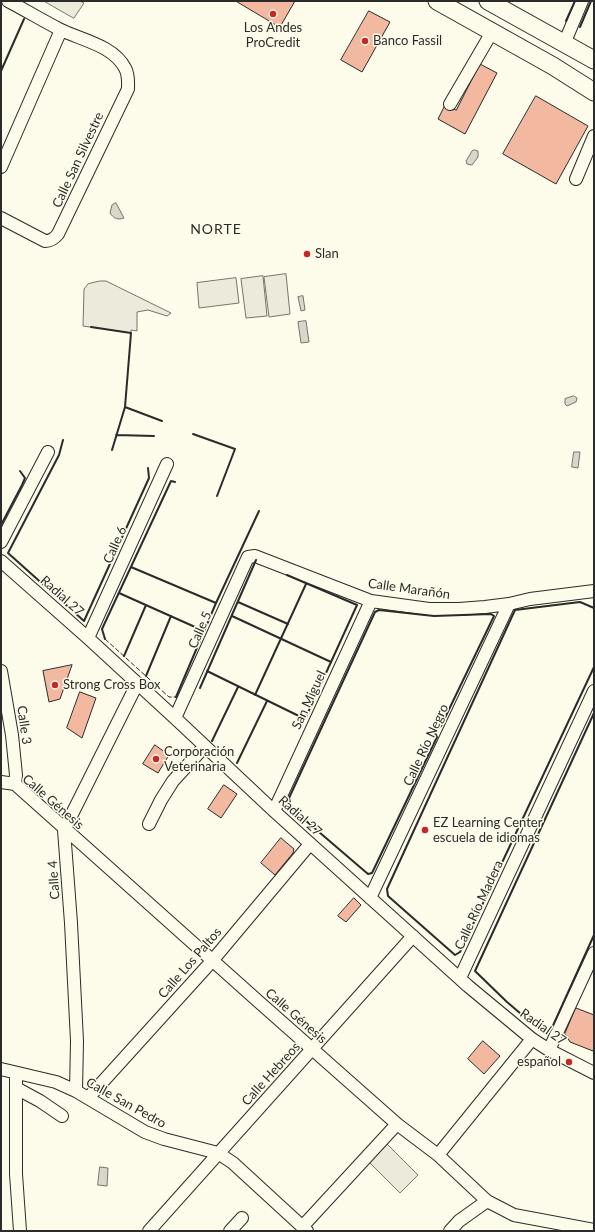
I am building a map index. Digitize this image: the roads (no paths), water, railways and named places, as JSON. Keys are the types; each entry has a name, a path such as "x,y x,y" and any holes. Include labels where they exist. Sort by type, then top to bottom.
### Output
{"highway":[{"path":"437,1 553,66 594,92"},
{"path":"488,1 594,60"}],"street":[{"path":"1,167 61,30 8,1"},
{"path":"564,44 582,1"},
{"name":"Calle San Silvestre","path":"1,218 45,241 51,240 58,234 128,89 126,69 118,59 108,51 61,30"},
{"path":"450,104 492,32"},
{"path":"576,179 593,142"},
{"path":"1,542 48,452"},
{"name":"Calle 6","path":"88,638 167,464"},
{"name":"Calle Marañón","path":"251,556 255,556 371,601 429,608 459,609 509,604 530,599 594,591"},
{"name":"Calle 5","path":"175,718 248,557 251,556"},
{"name":"Radial 27","path":"2,567 88,638 310,844 460,978 532,1039 549,1050 594,1074"},
{"name":"San Miguel","path":"274,810 371,601"},
{"name":"Calle Río Negro","path":"370,898 509,604"},
{"name":"Calle 3","path":"1,671 12,735 16,774 14,784"},
{"path":"64,830 137,684"},
{"name":"Calle Río Madera","path":"460,978 594,692"},
{"path":"148,824 173,781 205,746"},
{"name":"Calle Génesis","path":"1,782 14,784 212,961 397,1124 438,1156 487,1201 514,1215 594,1230"},
{"name":"Calle 4","path":"64,830 71,922 77,1041 76,1091"},
{"name":"Calle Los Paltos","path":"88,1098 212,961 310,844"},
{"name":"Calle Hebreos","path":"149,1231 413,936"},
{"path":"549,1050 594,953"},
{"path":"438,1156 532,1039"},
{"name":"Calle San Pedro","path":"1,1069 16,1074 56,1082 76,1091 154,1136 218,1154 233,1163 304,1229"},
{"path":"16,1074 16,1174 20,1231"},
{"path":"16,1088 40,1101 62,1116"},
{"path":"304,1229 397,1124"},
{"path":"450,1231 459,1222 487,1201"},
{"path":"230,1231 242,1218"}],"place":[{"name":"Los Andes ProCredit","path":"273,14"},
{"name":"Banco Fassil","path":"365,41"},
{"name":"Slan","path":"307,254"},
{"name":"Strong Cross Box","path":"55,685"},
{"name":"Corporación Veterinaria","path":"156,759"},
{"name":"EZ Learning Center escuela de idiomas","path":"425,830"},
{"name":"español","path":"569,1062"}],"district":[{"name":"NORTE","path":"216,229"}]}
